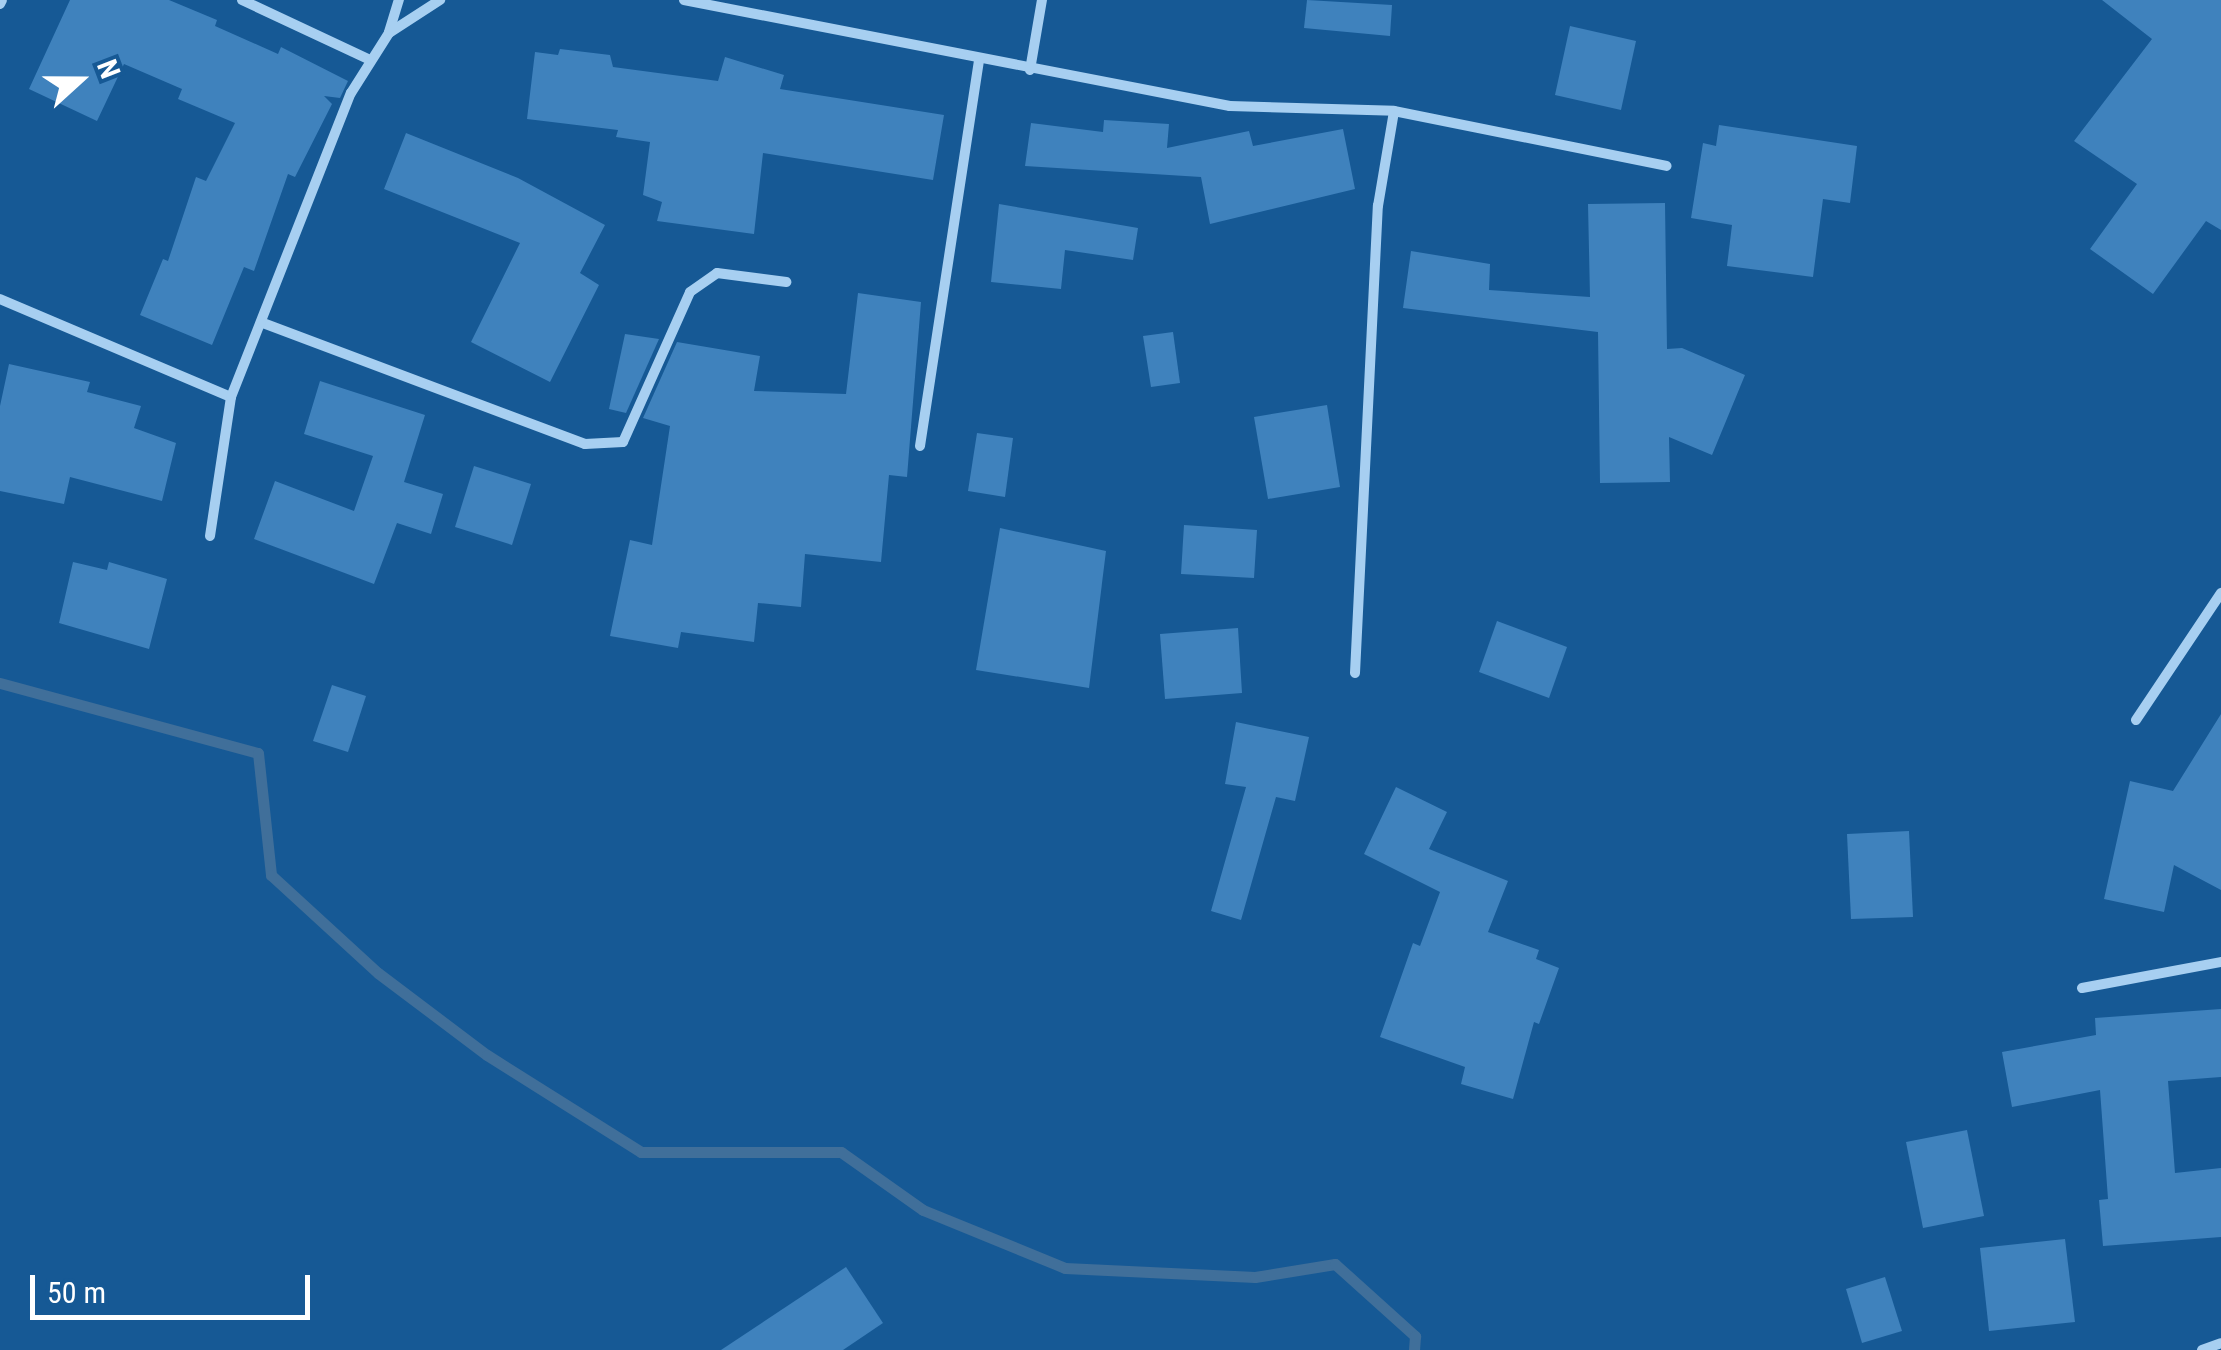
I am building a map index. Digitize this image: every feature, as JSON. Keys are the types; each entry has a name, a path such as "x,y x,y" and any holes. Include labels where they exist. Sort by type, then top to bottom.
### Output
{"street":[{"path":"242,0 370,60"},
{"path":"210,536 230,398 370,60 388,33 398,0"},
{"path":"388,33 440,0"},
{"path":"684,0 979,61 1230,106 1394,111 1666,166"},
{"path":"1030,70 1042,0"},
{"path":"920,446 979,61"},
{"path":"1355,673 1378,206 1394,111"},
{"path":"264,323 585,444 623,442 690,292 717,273 786,282"},
{"path":"0,299 230,398"},
{"path":"2136,720 2221,593"},
{"path":"2082,988 2221,962"},
{"path":"2202,1350 2221,1343"}],"building":[{"path":"70,0 169,0 217,20 215,26 278,54 281,47 348,81 340,98 324,96 332,104 295,177 288,174 254,271 244,267 212,345 140,315 163,259 168,261 196,177 206,181 235,123 178,99 182,89 124,64 97,121 29,89"},
{"path":"1307,0 1392,5 1390,36 1304,28"},
{"path":"2102,0 2221,0 2221,230 2206,221 2153,294 2090,249 2137,184 2074,141 2152,39"},
{"path":"1570,26 1636,41 1621,110 1555,95"},
{"path":"560,49 610,55 613,67 718,81 725,57 784,75 780,89 944,115 933,180 763,153 754,234 657,221 662,202 643,195 650,142 616,137 618,130 527,119 535,52 558,55"},
{"path":"1104,120 1169,124 1167,148 1249,131 1253,146 1343,129 1355,189 1210,224 1201,177 1025,166 1031,123 1103,132"},
{"path":"1719,125 1857,146 1850,203 1823,199 1813,277 1727,266 1732,225 1691,218 1703,143 1716,146"},
{"path":"406,133 518,178 605,225 580,273 599,285 550,382 471,342 520,243 384,189"},
{"path":"1665,203 1667,349 1682,348 1745,375 1712,455 1669,437 1670,482 1600,483 1598,332 1403,308 1411,251 1490,264 1489,290 1590,297 1588,204"},
{"path":"999,204 1138,228 1133,260 1065,250 1061,289 991,282"},
{"path":"858,293 921,302 907,477 889,475 881,562 805,554 801,607 758,603 754,642 681,632 678,648 610,636 630,540 652,545 670,426 643,418 677,342 760,356 754,391 846,394"},
{"path":"1173,332 1180,383 1151,387 1143,336"},
{"path":"625,334 659,339 626,413 609,409"},
{"path":"9,364 90,382 87,392 141,406 134,428 176,443 162,501 70,477 64,504 0,491 0,406"},
{"path":"320,381 425,415 404,482 443,494 431,534 397,523 374,584 254,539 275,481 354,511 373,456 304,434"},
{"path":"1327,405 1340,487 1268,499 1254,417"},
{"path":"977,433 1013,438 1005,497 968,491"},
{"path":"474,466 531,484 512,545 455,527"},
{"path":"1184,525 1257,530 1254,578 1181,574"},
{"path":"1000,528 1106,551 1089,688 976,670"},
{"path":"73,562 107,570 109,562 167,579 149,649 59,623"},
{"path":"1497,621 1567,647 1549,698 1479,672"},
{"path":"1238,628 1242,693 1165,699 1160,634"},
{"path":"332,685 366,696 348,752 313,741"},
{"path":"2221,714 2221,890 2174,865 2164,912 2104,899 2130,781 2173,791"},
{"path":"1236,722 1309,737 1295,801 1276,797 1241,920 1211,911 1246,787 1225,784"},
{"path":"1396,787 1447,812 1429,849 1508,881 1488,932 1539,950 1536,959 1559,968 1539,1024 1534,1022 1513,1099 1461,1084 1465,1067 1380,1037 1413,943 1420,946 1440,892 1364,854"},
{"path":"1909,831 1913,917 1851,919 1847,834"},
{"path":"2221,1009 2221,1077 2168,1081 2175,1173 2221,1168 2221,1237 2103,1246 2099,1200 2108,1199 2100,1090 2012,1107 2002,1052 2096,1035 2095,1018"},
{"path":"1967,1130 1984,1216 1923,1228 1906,1142"},
{"path":"2065,1239 2075,1322 1989,1331 1980,1248"},
{"path":"846,1267 883,1323 843,1350 721,1350"},
{"path":"1885,1277 1902,1331 1862,1343 1846,1289"}],"waterway":[{"path":"0,683 258,753 271,875 378,973 487,1055 641,1152 841,1152 923,1210 1065,1268 1255,1277 1335,1264 1415,1336 1414,1350"}]}
